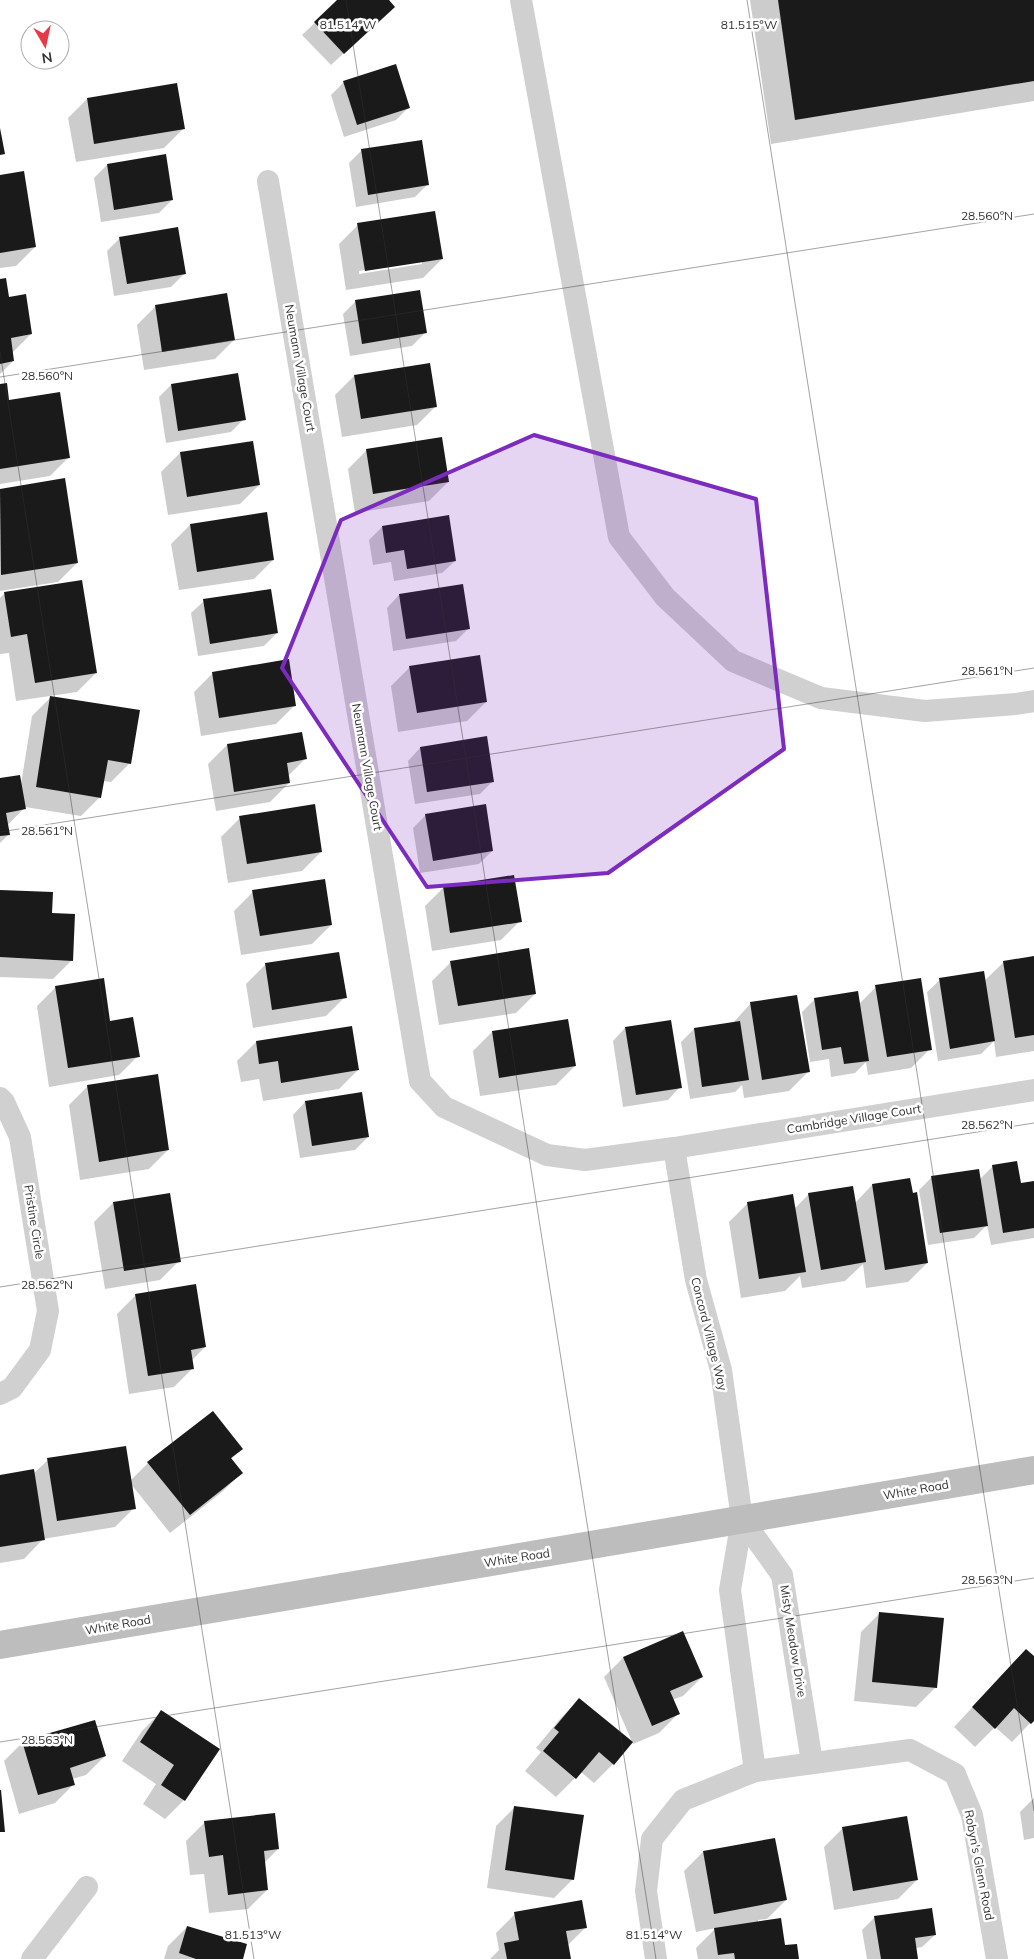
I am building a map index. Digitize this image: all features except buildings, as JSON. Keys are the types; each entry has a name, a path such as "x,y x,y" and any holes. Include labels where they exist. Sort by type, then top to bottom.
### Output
{"street":[{"path":"521,0 619,537 665,597 733,661 821,698 925,712 1034,701"},
{"name":"Neumann Village Court","path":"268,181 420,1081 444,1107 547,1155 585,1160 674,1148"},
{"name":"Cambridge Village Court","path":"674,1148 1034,1090"},
{"name":"Pristine Circle","path":"0,1098 4,1102 20,1137 48,1311 40,1350 12,1388 0,1394"},
{"name":"Concord Village Way","path":"674,1148 696,1280 721,1370 742,1519"},
{"name":"White Road","path":"0,1645 1034,1470"},
{"path":"742,1519 730,1590 755,1771"},
{"name":"Misty Meadow Drive","path":"742,1519 782,1575 812,1762"},
{"name":"Robyn's Glenn Road","path":"812,1762 910,1750 955,1774 972,1815 997,1959"},
{"path":"656,1959 646,1891 652,1839 683,1800 755,1771 812,1762"},
{"path":"32,1959 87,1887"}],"highlighted area":[{"path":"534,435 756,499 784,749 608,873 427,887 282,668 341,520"}]}
